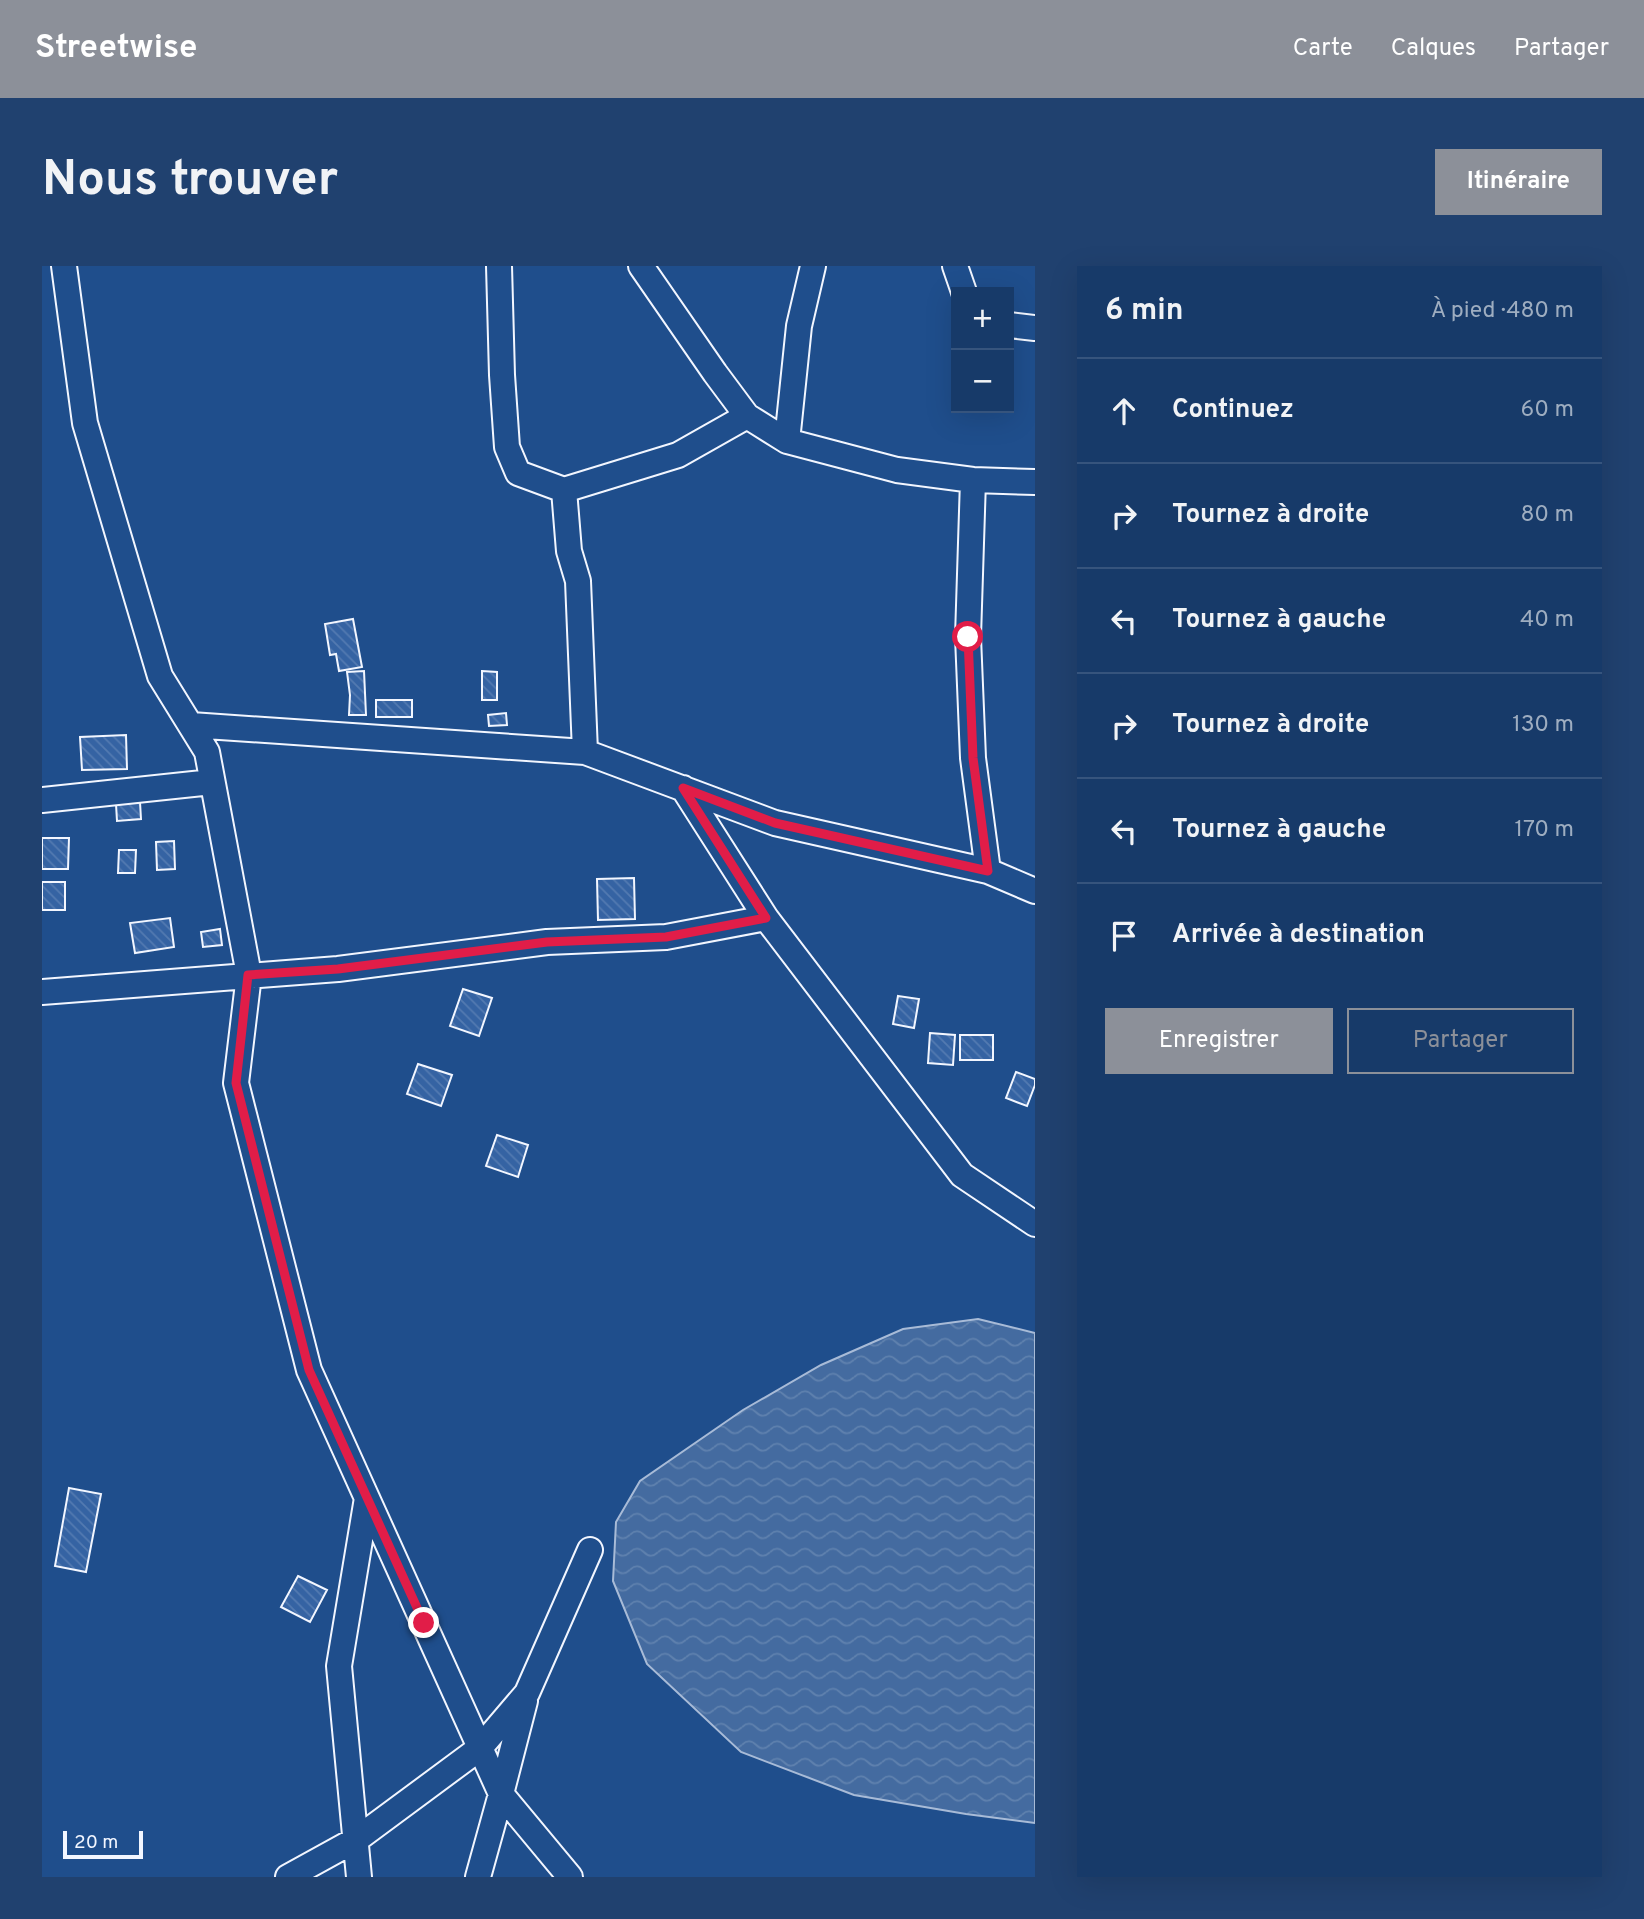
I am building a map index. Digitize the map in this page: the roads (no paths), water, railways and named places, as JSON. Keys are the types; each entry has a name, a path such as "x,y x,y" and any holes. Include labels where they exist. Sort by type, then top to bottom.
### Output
{"street":[{"path":"64,266 85,423 160,676 207,752 248,975 236,1083 309,1370 501,1794 570,1877"},
{"path":"499,266 507,447 518,473 564,490 678,455 747,416"},
{"path":"640,266 747,416 787,441 897,470 973,480 1035,482"},
{"path":"787,441 799,326 813,266"},
{"path":"956,266 962,287"},
{"path":"1014,326 1035,328"},
{"path":"973,480 968,637 973,758 988,871"},
{"path":"564,490 569,551 578,582 585,752"},
{"path":"191,725 585,752 775,823 988,871 1035,891"},
{"path":"42,800 212,782"},
{"path":"683,788 766,918 962,1175 1035,1224"},
{"path":"42,992 338,969 547,942 666,937 766,918"},
{"path":"359,1877 338,1666 367,1497"},
{"path":"478,1877 527,1693 590,1550"},
{"path":"288,1877 356,1839 480,1748 527,1693"}],"water":[{"path":"978,1319 1035,1333 1035,1823 854,1795 741,1752 647,1664 613,1581 616,1522 640,1481 743,1410 821,1365 903,1329"}]}
